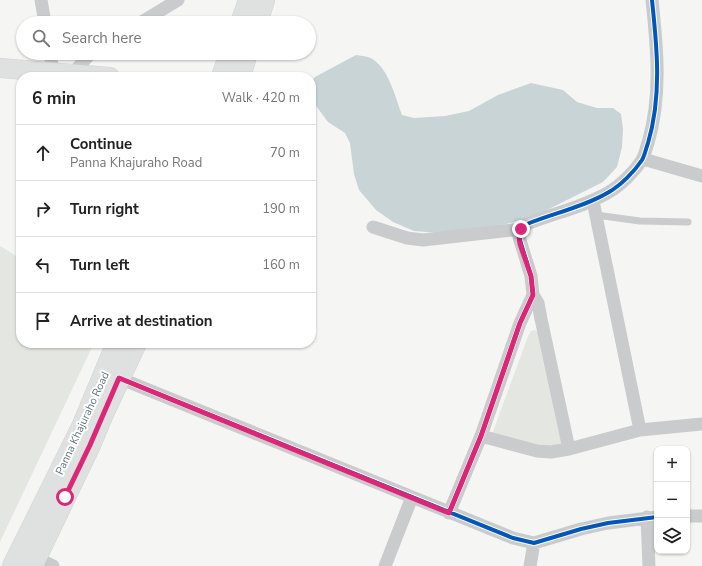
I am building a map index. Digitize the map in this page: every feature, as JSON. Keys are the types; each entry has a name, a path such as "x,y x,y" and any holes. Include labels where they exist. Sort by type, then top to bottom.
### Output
{"main road":[{"path":"243,16 249,0"},
{"path":"259,16 264,0"},
{"path":"224,72 228,60"},
{"path":"241,72 245,60"},
{"path":"0,68 62,72"},
{"path":"0,79 16,80"},
{"name":"Panna Khajuraho Road","path":"13,566 82,426 115,348"},
{"name":"Panna Khajuraho Road","path":"41,563 90,445 134,348"}],"street":[{"path":"41,0 44,16"},
{"path":"152,16 178,0"},
{"path":"372,227 407,238 423,240 521,229 532,222 593,201 610,191 629,175 643,159 650,134 655,108 657,79 656,41 652,0"},
{"path":"51,60 52,71"},
{"path":"74,72 85,60"},
{"path":"643,159 702,176"},
{"path":"593,201 640,430"},
{"path":"521,229 519,237 520,244 531,276 533,295 538,303 542,319 569,449"},
{"path":"449,513 481,436 520,323 533,295"},
{"path":"119,378 513,538 534,543 581,529 608,523 652,517 649,566"},
{"path":"481,436 537,451 551,452 569,449 640,430 702,424"},
{"path":"385,566 412,498"},
{"path":"690,516 702,516"},
{"path":"530,566 534,543"}],"lane":[{"path":"596,215 640,222 688,222"}],"shaded area":[{"path":"356,55 368,57 381,66 386,74 402,115 414,118 445,116 469,111 498,95 531,83 563,90 577,102 597,108 613,108 621,114 623,129 622,147 617,167 603,182 535,216 495,227 440,233 414,231 393,222 376,210 359,190 354,174 350,143 345,133 328,122 316,106 316,76"},
{"path":"0,246 16,256 16,348 92,348 0,542"},
{"path":"535,330 538,332 563,450 491,437 528,336 531,331"}],"cycle path":[{"path":"449,513 481,436 520,323 533,295 531,276 519,237 521,229 527,224 579,206 609,192 631,174 639,165 644,156 652,125 657,89 657,54 652,0"},
{"path":"119,378 513,538 534,543 581,529 608,523 654,517"}],"route":[{"path":"65,497 90,445 119,378 449,513 481,436 520,323 533,295 531,276 520,244 519,237 521,229"}]}
